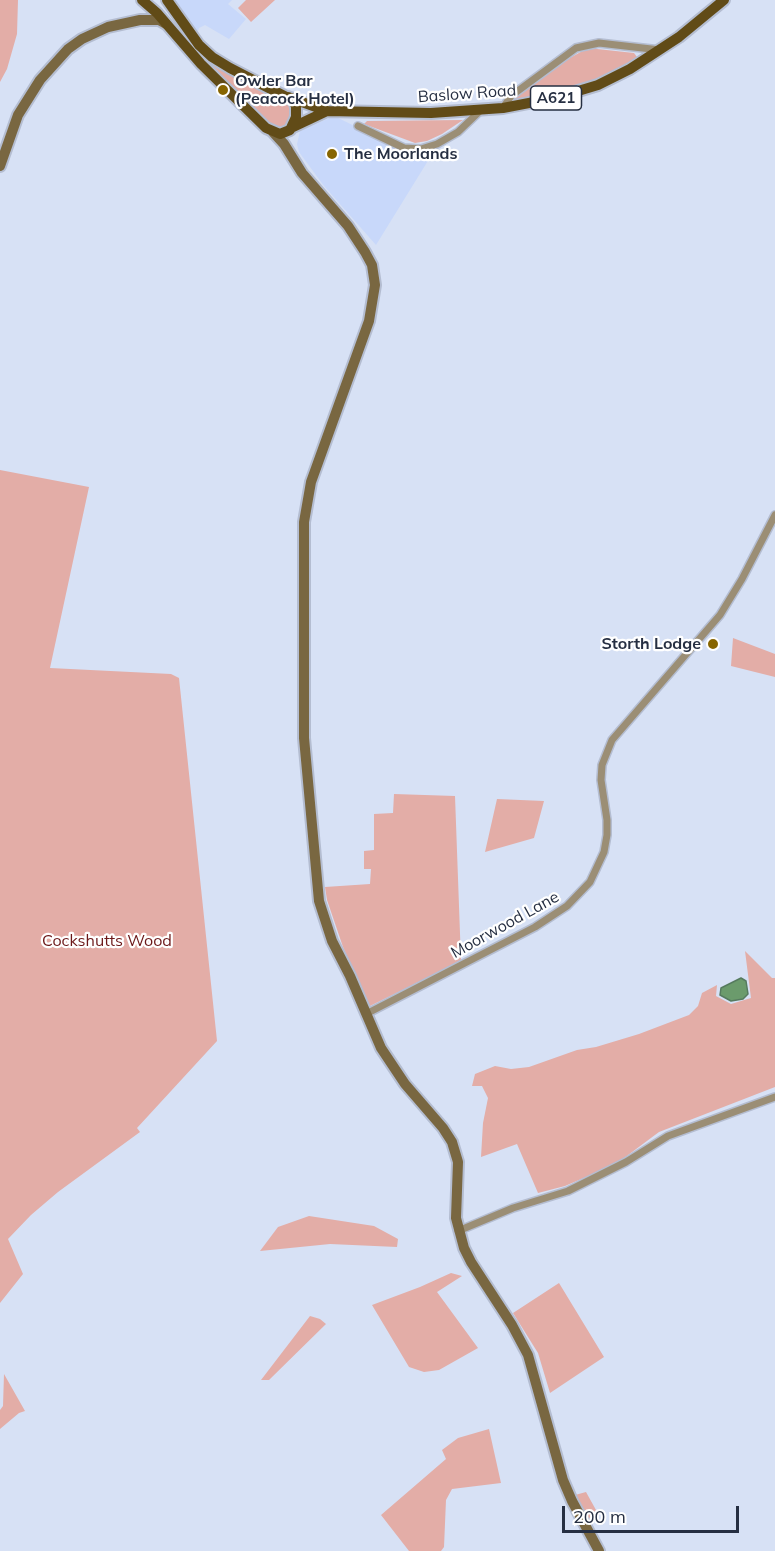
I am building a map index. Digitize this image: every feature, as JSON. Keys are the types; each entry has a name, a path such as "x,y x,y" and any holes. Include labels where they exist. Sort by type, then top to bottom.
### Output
{"main road":[{"name":"A621","path":"167,0 200,45 212,57 288,97"},
{"name":"Baslow Road","path":"288,97 327,111 431,113 503,108 555,98 598,85 630,69 705,17 724,0"},
{"path":"140,20 147,12 144,2"},
{"path":"144,2 207,70 273,132 302,173 338,213 372,265 375,280 369,321 309,488 304,522 304,738 316,881 324,920 391,1065 453,1142 458,1162 455,1205 458,1231 471,1262 512,1325 528,1355 563,1480 599,1551"},
{"path":"0,166 18,115 39,80 58,58 75,44 108,27 140,20 159,20 166,24"},
{"path":"288,97 295,104 296,109 291,129 291,155"},
{"name":"Baslow Road","path":"291,129 327,111"},
{"name":"A621","path":"273,132 283,134 291,129"}],"street":[{"path":"503,108 510,96 576,48 599,43 660,50"},
{"path":"358,126 405,148 421,150 458,132 481,110"},
{"name":"Moorwood Lane","path":"366,1014 535,927 567,906 586,888 598,867 607,835 601,780 602,765 612,740 720,615 742,579 775,515"},
{"path":"458,1231 513,1208 568,1191 626,1162 668,1136 775,1097"}],"shaded area":[{"path":"170,0 232,0 228,4 246,19 229,39 205,25 199,28 197,34"},
{"path":"334,116 408,152 418,154 434,151 376,245 324,186 299,152 297,144 300,131"},
{"path":"741,978 746,981 748,994 743,999 731,1001 720,995 721,988"}],"green space":[{"path":"0,0 18,0 17,34 7,69 0,82"},
{"path":"246,0 275,0 251,22 238,8"},
{"path":"588,48 634,53 637,57 634,62 604,77 561,93 513,102 513,99 568,59"},
{"path":"201,54 217,68 288,104 292,115 288,125 276,128 271,126"},
{"path":"463,120 442,134 427,141 415,143 364,124 367,121"},
{"name":"Cockshutts Wood","path":"0,470 89,487 50,668 171,674 179,678 217,1041 137,1128 140,1132 58,1192 8,1239 23,1274 0,1303"},
{"path":"733,638 775,654 775,677 731,666"},
{"path":"394,794 455,796 461,961 370,1006 343,947 327,900 325,887 370,884 371,869 364,869 364,851 374,850 374,814 393,813"},
{"path":"497,799 544,801 534,838 485,852"},
{"path":"745,951 772,978 775,978 775,1087 659,1132 616,1164 565,1186 538,1193 517,1144 481,1157 483,1123 488,1098 482,1086 472,1086 475,1074 495,1066 511,1069 529,1067 577,1050 596,1047 639,1034 689,1015 698,1006 702,993 717,985 716,996 731,1004 751,998"},
{"path":"309,1216 374,1226 398,1239 397,1247 330,1244 260,1251 278,1227"},
{"path":"451,1273 462,1276 437,1292 478,1348 439,1370 424,1372 409,1367 372,1305"},
{"path":"559,1283 604,1357 550,1393 538,1353 513,1313"},
{"path":"310,1316 326,1324 269,1380 261,1380"},
{"path":"4,1374 25,1411 19,1413 0,1429 0,1410 3,1406"},
{"path":"489,1429 501,1483 452,1489 446,1500 444,1547 441,1551 409,1551 381,1515 446,1459 442,1450 458,1438"},
{"path":"586,1492 596,1510 588,1520 575,1495"}],"place":[{"name":"Owler Bar (Peacock Hotel)","path":"223,90"},
{"name":"The Moorlands","path":"332,154"},
{"name":"Storth Lodge","path":"713,644"}]}
